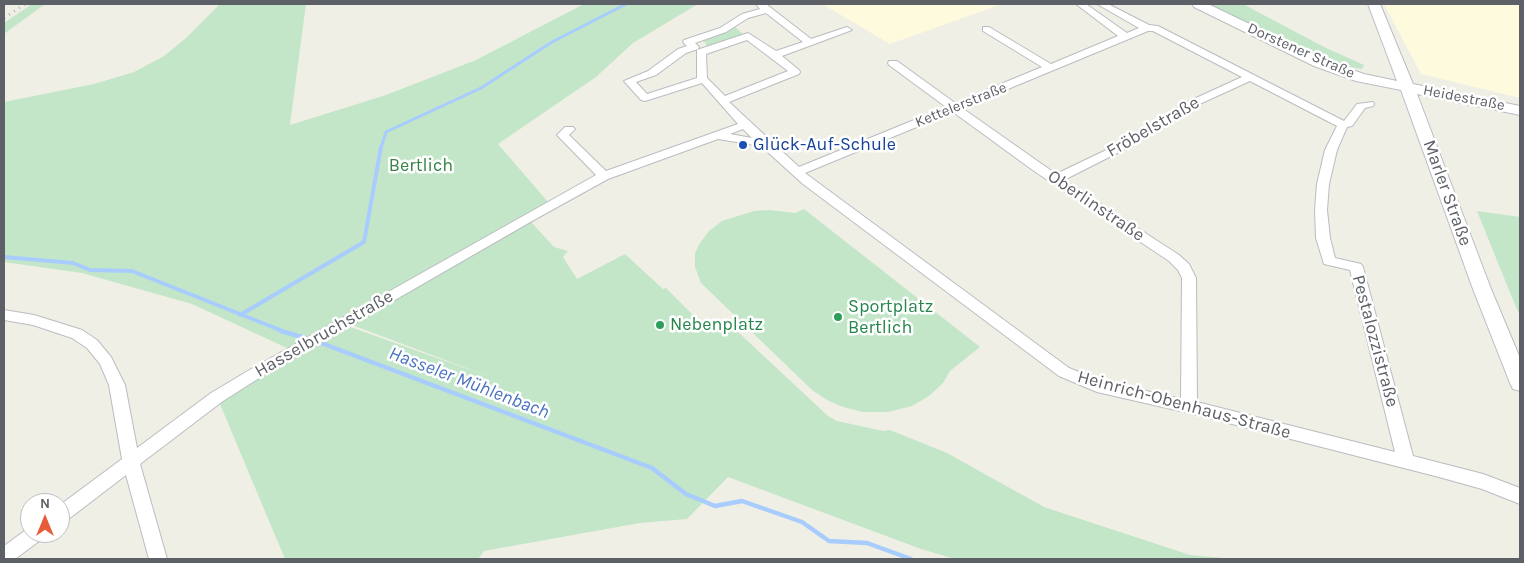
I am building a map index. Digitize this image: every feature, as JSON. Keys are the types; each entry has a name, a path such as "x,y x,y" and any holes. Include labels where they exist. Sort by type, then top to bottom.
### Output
{"main road":[{"name":"Dorstener Straße","path":"1198,4 1325,65 1362,78 1407,87"},
{"name":"Marler Straße","path":"1374,4 1431,148 1487,302 1520,383"},
{"path":"1325,65 1352,73 1368,75 1382,73 1385,71 1386,66 1385,48 1388,39"},
{"name":"Heidestraße","path":"1407,87 1516,109"},
{"path":"1431,148 1427,110 1432,102 1447,99 1516,109"}],"street":[{"path":"1080,4 1126,37"},
{"path":"1101,4 1343,125"},
{"path":"722,101 795,72 776,55 748,36 697,49 682,51 652,73 629,81 645,98 702,80 697,49 688,42 723,30 764,7 810,43"},
{"name":"Kettelerstraße","path":"797,172 1151,28"},
{"path":"986,29 1051,68"},
{"path":"776,55 847,30"},
{"name":"Oberlinstraße","path":"893,64 953,108 1174,258 1184,267 1189,278 1189,407"},
{"name":"Fröbelstraße","path":"1056,179 1123,146 1190,105 1250,77"},
{"name":"Heinrich-Obenhaus-Straße","path":"702,80 706,81 719,94 722,101 745,125 797,172 1064,372 1097,386 1189,407 1483,482 1520,496"},
{"name":"Pestalozzistraße","path":"1369,104 1361,106 1348,124 1343,125 1331,150 1323,184 1321,210 1329,261 1356,267 1406,462"},
{"name":"Hasselbruchstraße","path":"70,507 217,397 527,218 604,176 745,125"},
{"path":"569,129 564,135 604,176"},
{"name":"Hasselbruchstraße","path":"716,135 764,143"},
{"path":"4,315 34,320 77,334 92,344 106,361 117,386 131,461 158,559"},
{"path":"4,557 23,543"}],"shaded area":[{"path":"822,4 1002,4 890,44"},
{"path":"1384,4 1520,4 1520,98 1421,74"}],"green space":[{"path":"32,4 45,4 4,34 4,23"},
{"name":"Bertlich","path":"220,4 306,4 290,125 386,95 476,60 584,4 698,4 633,43 596,77 498,144 548,202 289,349 192,304 82,273 4,262 4,102 94,84 134,72 164,56 186,38"},
{"path":"1198,4 1243,4 1324,47 1364,65 1362,69 1350,67 1304,52 1269,38"},
{"path":"734,26 745,36 708,48 703,39 728,31"},
{"name":"Sportplatz Bertlich","path":"804,209 980,347 950,371 943,383 929,396 912,406 888,412 863,412 843,407 827,400 812,390 701,283 695,267 695,253 709,231 722,221 754,211 770,210 795,213"},
{"path":"1477,211 1520,217 1520,316 1511,295"},
{"path":"531,222 554,247 568,251 563,257 577,279 625,254 663,289 666,288 707,329 724,319 828,416 837,421 883,431 890,430 947,453 1044,507 1190,555 1235,559 955,559 921,549 728,477 687,519 640,523 484,551 478,559 285,559 217,397 342,324 493,378 352,325"}],"waterway":[{"path":"381,148 386,132 481,88 552,42 626,4"},
{"path":"241,314 364,242 381,147"},
{"name":"Hasseler Mühlenbach","path":"4,257 73,263 90,270 132,271 241,314"},
{"name":"Hasseler Mühlenbach","path":"241,314 285,332"},
{"name":"Hasseler Mühlenbach","path":"281,331 309,339"},
{"name":"Hasseler Mühlenbach","path":"316,341 652,468 686,494 715,506 742,501 802,522 829,541 867,543 911,559"}],"railway":[{"path":"4,18 25,4"}],"place":[{"name":"Glück-Auf-Schule","path":"743,145"},
{"name":"Sportplatz Bertlich","path":"838,317"},
{"name":"Nebenplatz","path":"660,325"}]}
